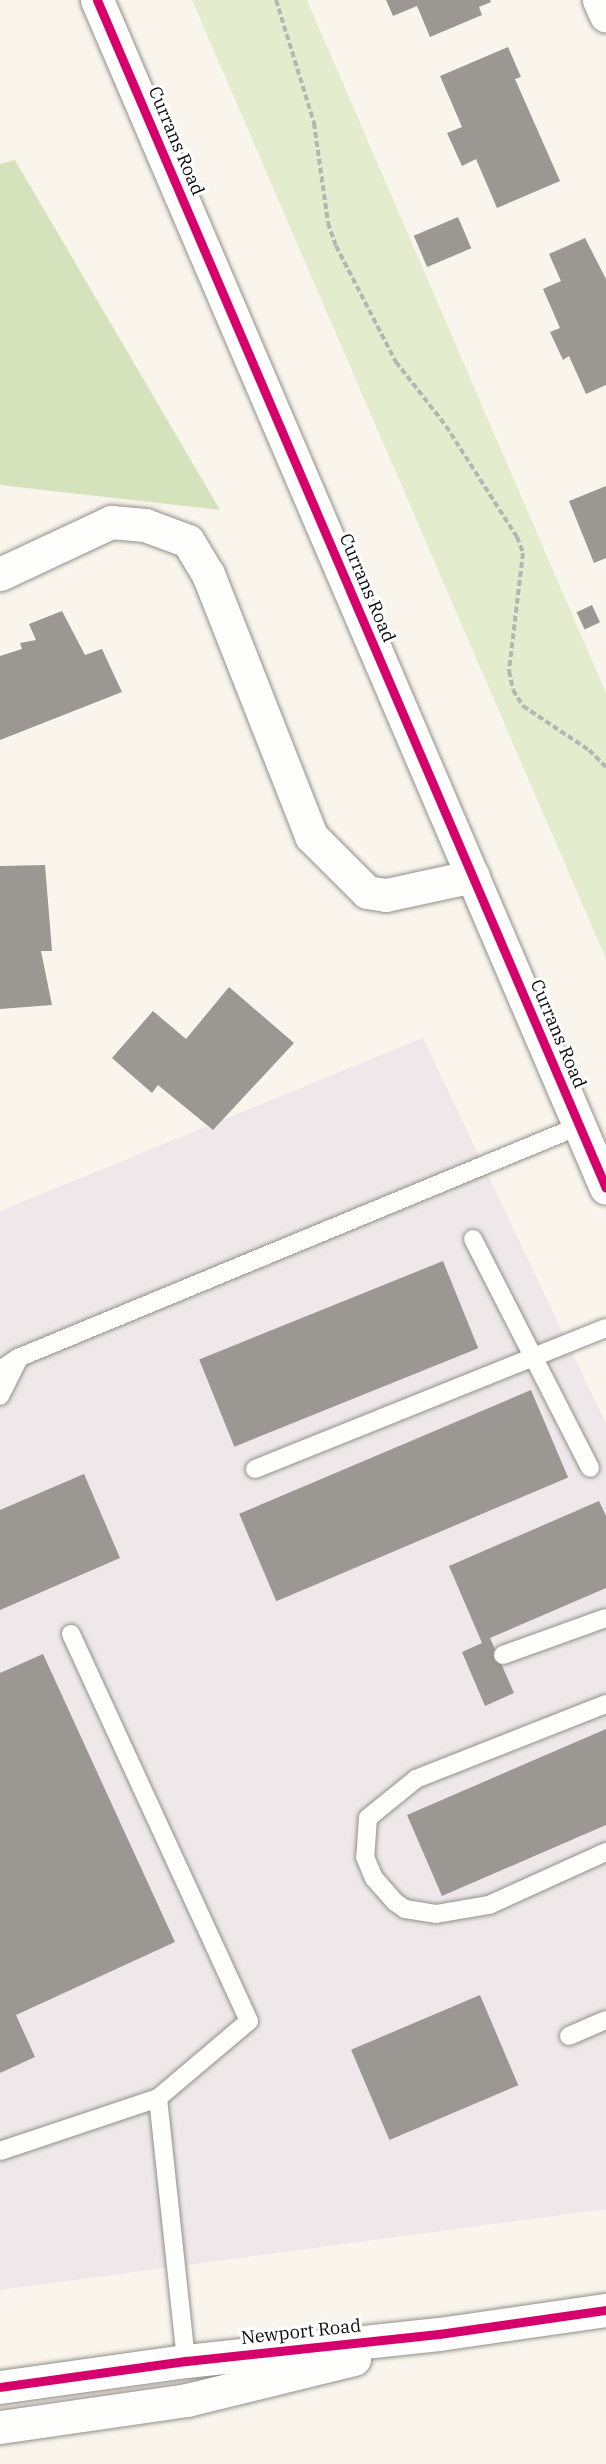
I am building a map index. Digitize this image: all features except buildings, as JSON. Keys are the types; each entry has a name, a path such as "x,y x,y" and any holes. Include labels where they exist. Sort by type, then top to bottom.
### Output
{"street":[{"name":"Currans Road","path":"98,0 472,876 593,1121 606,1188"},
{"path":"599,0 606,16"},
{"path":"0,574 111,522 145,525 188,541 208,573 311,836 367,892 386,895 472,876"},
{"name":"Newport Road","path":"0,2387 186,2361 439,2334 606,2310"},
{"name":"Newport Road","path":"0,2427 187,2400 321,2369 439,2334"}],"lane":[{"path":"0,1370 18,1358 593,1121"},
{"path":"473,1239 531,1358 590,1468"},
{"path":"255,1469 606,1328"},
{"path":"0,1396 18,1358"},
{"path":"503,1655 606,1617"},
{"path":"0,2151 158,2098 249,2021 71,1634"},
{"path":"606,1704 416,1779 368,1818 365,1857 374,1878 395,1902 405,1909 436,1914 489,1905 606,1852"},
{"path":"569,2036 606,2020"},
{"path":"158,2098 186,2361"}],"path":[{"path":"276,0 314,123 328,223 336,246 396,362 446,426 517,537 523,553 509,671 513,690 523,706 589,750 606,767"}],"shaded area":[{"path":"423,1038 606,1424 606,2209 0,2290 0,1211"}],"green space":[{"path":"192,0 307,0 606,693 606,959"},
{"path":"15,160 220,510 0,485 0,164"}],"cycle path":[{"path":"97,0 606,1188"},
{"path":"0,2387 186,2361 439,2334 606,2310"}]}
